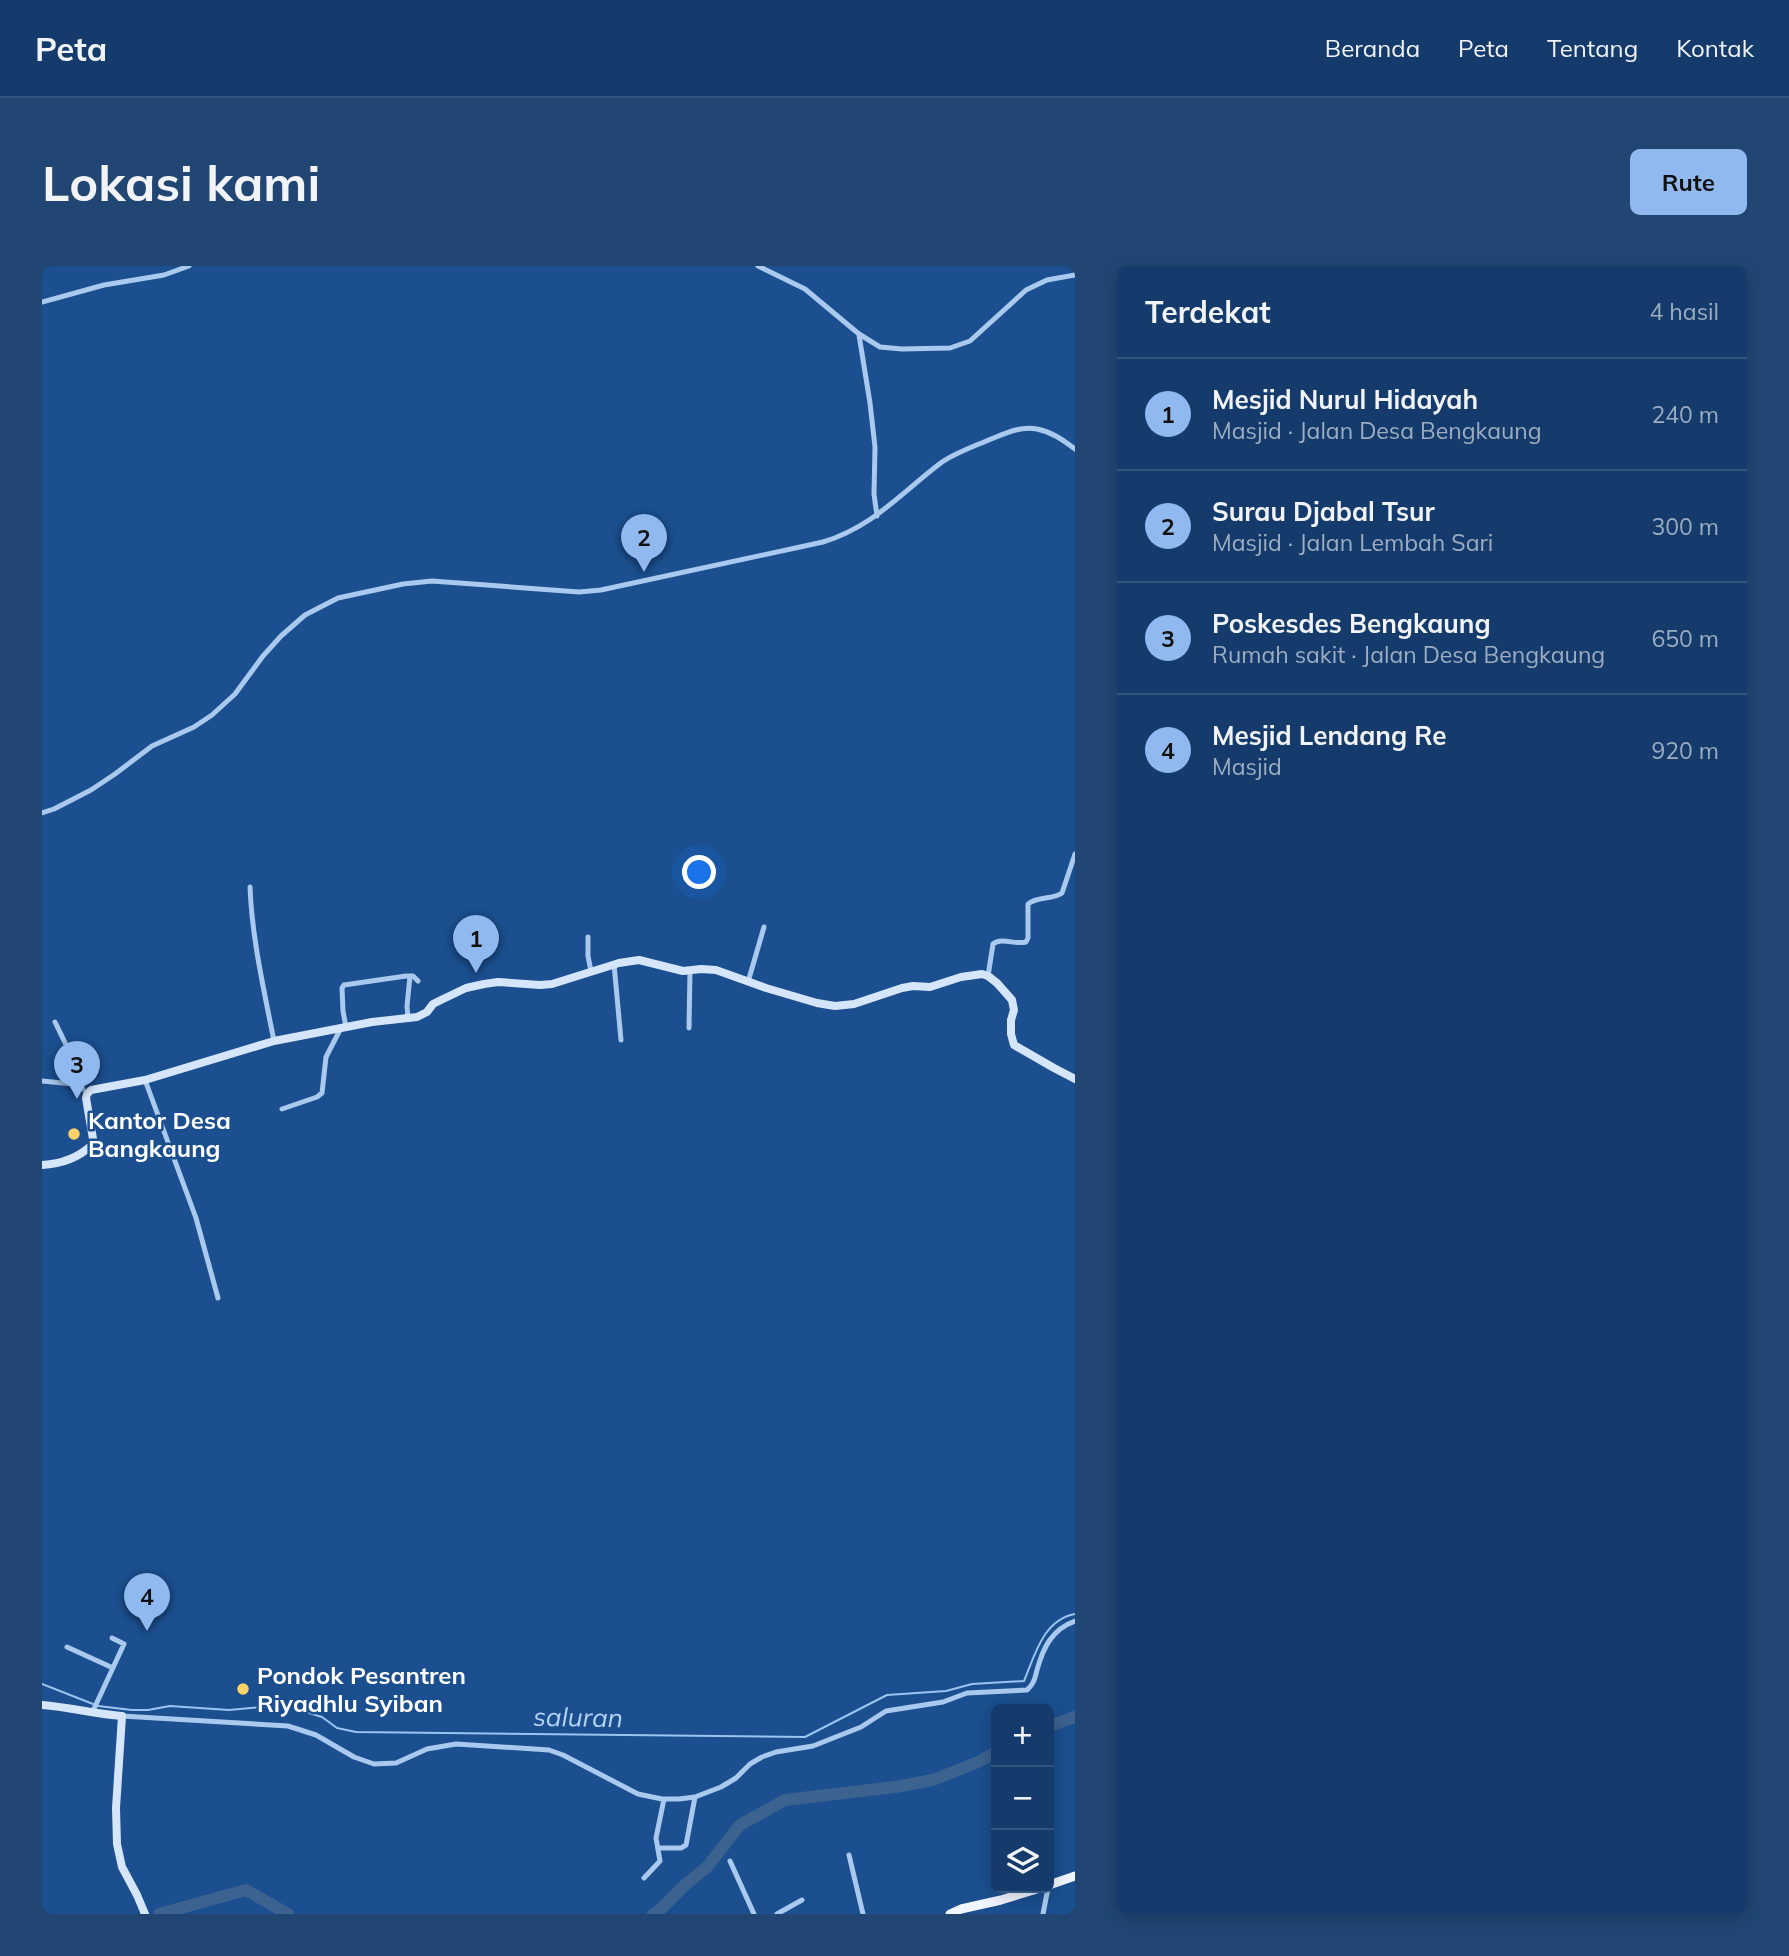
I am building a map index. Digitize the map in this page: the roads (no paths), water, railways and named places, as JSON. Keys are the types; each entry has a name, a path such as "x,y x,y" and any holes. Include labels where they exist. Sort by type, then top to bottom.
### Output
{"main road":[{"path":"1054,1884 1075,1876"},
{"path":"950,1914 1024,1893"}],"street":[{"path":"42,302 104,285 163,275 189,266"},
{"path":"758,266 812,294 870,342 890,349 957,346 970,341 1026,290 1047,281 1075,275"},
{"path":"859,334 875,447 874,494 877,516"},
{"path":"42,813 91,790 152,746 212,715 235,694 262,656 281,636 304,615 338,597 413,582 432,581 579,592 601,590 839,537 877,516 943,461 1009,432 1027,428 1046,431 1075,449"},
{"path":"988,976 993,944 999,941 1026,941 1028,904 1062,893 1075,854"},
{"path":"250,887 253,933 274,1041"},
{"path":"748,982 764,927"},
{"path":"588,937 591,971"},
{"path":"42,1081 66,1083 92,1090 145,1080 274,1041 422,1015 433,1004 475,986 498,982 546,985 614,964 639,960 679,971 716,970 817,1003 835,1006 854,1004 902,988 930,987 972,975 988,976 1006,991 1012,1000 1014,1010 1011,1034 1014,1045 1075,1079"},
{"path":"614,964 621,1040"},
{"path":"690,971 690,1028"},
{"path":"408,1018 410,976"},
{"path":"282,1109 322,1093 326,1057 343,1027 344,985 410,976 418,981"},
{"path":"42,1165 59,1163 83,1153 92,1145 93,1138 84,1090 55,1022"},
{"path":"145,1080 196,1217 218,1298"},
{"path":"42,1705 122,1716 288,1726 316,1735 361,1760 379,1764 396,1762 427,1749 456,1744 549,1749 638,1794 664,1800 679,1800 695,1797 729,1782 762,1757 813,1746 860,1727 886,1711 943,1702 967,1693 1027,1690 1034,1683 1042,1653 1048,1642 1060,1629 1075,1621"},
{"path":"93,1712 124,1644 112,1638"},
{"path":"67,1647 113,1668"},
{"path":"122,1716 116,1808 117,1844 124,1872 138,1895 145,1914"},
{"path":"657,1848 681,1848 685,1845 695,1797"},
{"path":"644,1878 660,1861 656,1838 664,1800"},
{"path":"849,1855 863,1914"},
{"path":"730,1861 754,1914"},
{"path":"1043,1914 1047,1893"},
{"path":"777,1914 802,1900"}],"waterway":[{"name":"saluran","path":"98,1706 132,1710 170,1706 229,1710 283,1705 322,1717 337,1728 356,1732 805,1737 887,1695 946,1691 972,1684 1024,1681 1048,1631 1055,1623 1075,1614"},
{"name":"saluran","path":"42,1684 93,1704"},
{"path":"1054,1724 1075,1717"},
{"path":"653,1914 707,1867 740,1825 785,1800 933,1780 991,1755"},
{"path":"159,1914 246,1890 288,1914"}],"place":[{"name":"Surau Djabal Tsur","path":"644,572"},
{"name":"Mesjid Nurul Hidayah","path":"476,973"},
{"name":"Poskesdes Bengkaung","path":"77,1099"},
{"name":"Kantor Desa Bangkaung","path":"74,1134"},
{"name":"Mesjid Lendang Re","path":"147,1631"},
{"name":"Pondok Pesantren Riyadhlu Syiban","path":"243,1689"}]}
